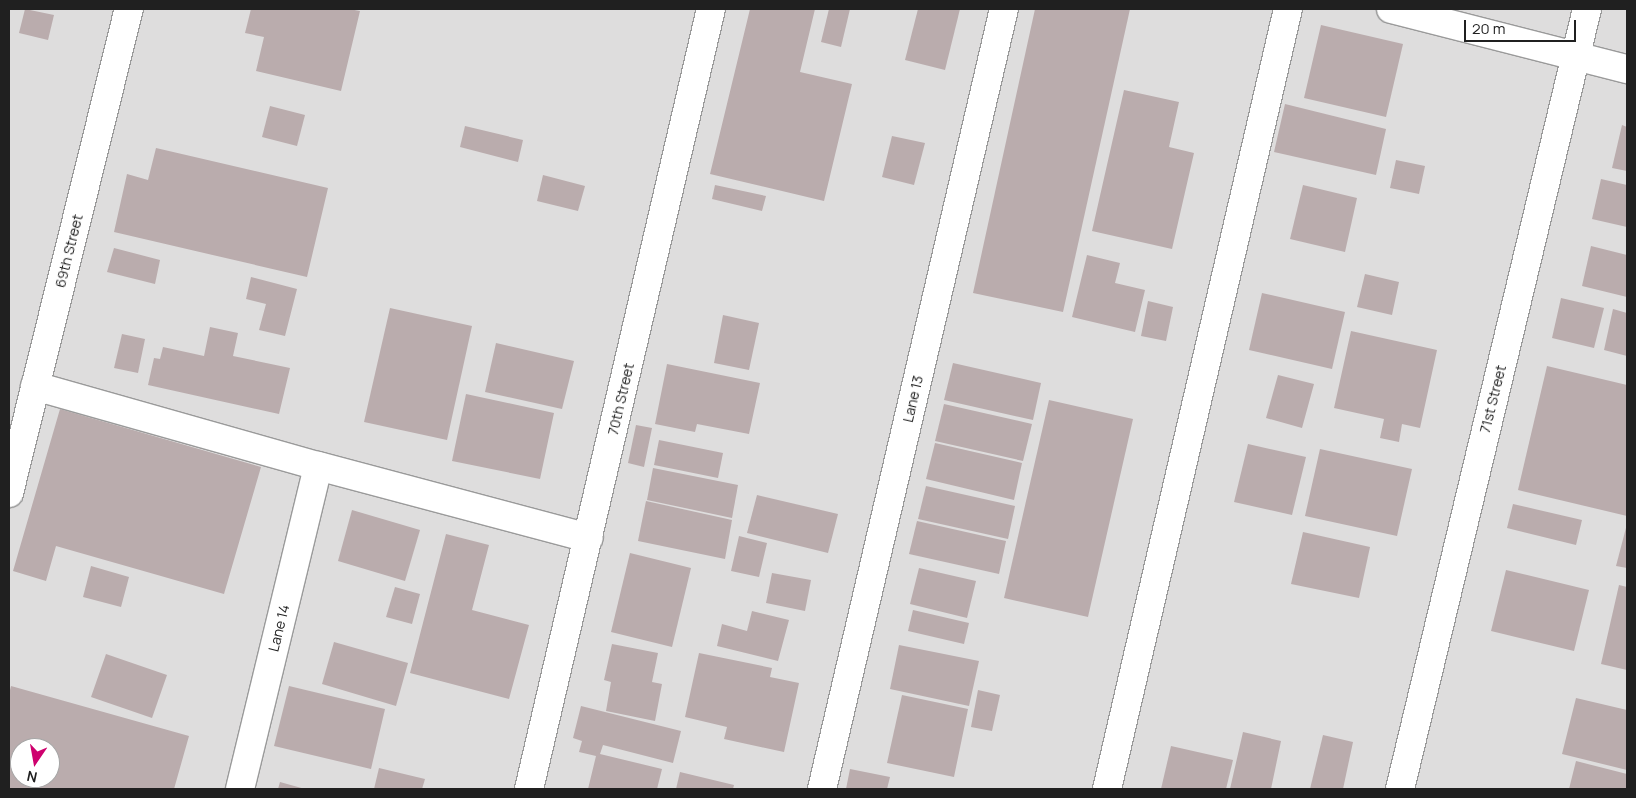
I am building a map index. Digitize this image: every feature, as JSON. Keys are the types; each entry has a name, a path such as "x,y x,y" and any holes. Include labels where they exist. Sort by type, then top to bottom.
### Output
{"street":[{"name":"69th Street","path":"9,493 128,9"},
{"name":"70th Street","path":"529,789 711,9"},
{"name":"Lane 13","path":"822,789 1004,9"},
{"path":"1107,789 1288,9"},
{"path":"1391,9 1627,69"},
{"name":"71st Street","path":"1400,789 1587,9"},
{"path":"35,386 318,466 589,538"},
{"name":"Lane 14","path":"240,789 318,466"}],"shaded area":[{"path":"9,9 1627,9 1627,789 9,789"}],"building":[{"path":"25,9 54,15 48,40 19,33"},
{"path":"251,9 349,9 360,11 341,91 256,71 264,37 245,33"},
{"path":"750,9 815,9 800,72 852,84 824,201 710,174"},
{"path":"829,9 850,9 841,47 821,42"},
{"path":"918,9 960,9 945,70 905,60"},
{"path":"1035,9 1130,9 1063,312 973,293"},
{"path":"1321,25 1403,44 1386,117 1304,98"},
{"path":"1124,90 1179,102 1169,147 1194,153 1172,249 1092,231"},
{"path":"1285,104 1386,129 1376,175 1274,152"},
{"path":"270,106 305,115 297,146 262,137"},
{"path":"1622,125 1627,127 1627,171 1612,168"},
{"path":"465,126 523,140 518,162 460,147"},
{"path":"892,136 925,143 914,185 882,177"},
{"path":"156,148 328,188 307,277 114,232 127,174 148,180"},
{"path":"1396,160 1425,166 1419,194 1390,188"},
{"path":"543,175 585,186 578,211 537,201"},
{"path":"1601,179 1627,185 1627,227 1592,219"},
{"path":"715,185 766,196 762,211 712,199"},
{"path":"1303,185 1357,198 1345,252 1290,239"},
{"path":"1591,246 1627,255 1627,297 1582,286"},
{"path":"114,248 160,260 155,284 107,272"},
{"path":"1087,255 1120,263 1115,283 1145,290 1135,332 1072,317"},
{"path":"1365,274 1399,282 1392,315 1357,307"},
{"path":"251,277 297,289 285,336 259,330 266,304 246,299"},
{"path":"1262,293 1345,312 1332,369 1249,350"},
{"path":"1561,298 1604,308 1594,348 1552,338"},
{"path":"1148,301 1173,307 1166,341 1141,336"},
{"path":"390,308 472,326 447,440 364,422"},
{"path":"1613,309 1627,313 1627,356 1604,350"},
{"path":"723,315 759,323 749,370 714,363"},
{"path":"210,327 238,333 233,356 290,368 279,414 148,385 154,358 160,359 163,347 204,356"},
{"path":"1351,331 1437,350 1420,428 1402,424 1399,442 1380,438 1384,419 1334,408"},
{"path":"122,334 145,339 138,373 114,368"},
{"path":"496,343 574,361 562,409 485,392"},
{"path":"953,363 1041,383 1033,420 944,400"},
{"path":"667,364 760,383 749,434 697,424 695,432 655,424"},
{"path":"1547,366 1627,385 1627,516 1518,490"},
{"path":"1278,375 1314,384 1302,428 1266,418"},
{"path":"466,394 554,413 540,479 452,461"},
{"path":"1049,400 1133,419 1088,617 1004,598"},
{"path":"944,404 1032,424 1023,461 935,441"},
{"path":"60,409 261,467 224,594 56,546 46,581 13,571"},
{"path":"636,425 652,428 644,467 628,463"},
{"path":"659,440 723,453 718,478 654,465"},
{"path":"935,443 1022,463 1014,500 926,479"},
{"path":"1248,444 1306,457 1292,515 1234,502"},
{"path":"1320,449 1412,469 1397,536 1305,516"},
{"path":"653,468 738,485 732,518 647,500"},
{"path":"926,486 1015,506 1008,539 918,519"},
{"path":"757,495 838,514 828,553 747,533"},
{"path":"646,501 732,520 725,559 638,541"},
{"path":"1513,504 1582,520 1576,545 1507,528"},
{"path":"352,510 420,530 405,581 338,561"},
{"path":"917,521 1006,541 999,574 909,554"},
{"path":"1627,524 1627,568 1616,566"},
{"path":"1303,532 1370,547 1359,598 1291,584"},
{"path":"446,534 489,545 472,610 529,625 509,699 410,673"},
{"path":"739,536 767,543 759,577 731,571"},
{"path":"630,553 691,568 672,647 611,632"},
{"path":"91,566 129,577 121,607 83,597"},
{"path":"919,568 976,581 967,618 910,604"},
{"path":"1506,570 1589,590 1574,651 1491,631"},
{"path":"772,573 811,580 805,611 766,603"},
{"path":"1619,585 1627,587 1627,670 1601,664"},
{"path":"395,587 420,594 412,624 386,617"},
{"path":"913,610 969,623 964,644 908,631"},
{"path":"752,611 789,620 778,661 717,646 722,624 747,631"},
{"path":"334,642 408,663 396,706 322,684"},
{"path":"612,644 658,653 652,682 662,684 655,721 606,711 611,682 604,680"},
{"path":"899,645 979,661 969,706 890,689"},
{"path":"699,653 772,668 770,677 799,683 784,752 724,739 727,727 685,717"},
{"path":"106,654 167,675 152,718 91,697"},
{"path":"11,686 189,736 174,789 9,789 9,694"},
{"path":"289,686 385,709 371,769 274,746"},
{"path":"978,690 1000,695 992,731 971,727"},
{"path":"902,695 968,709 954,777 887,763"},
{"path":"1576,698 1627,710 1627,770 1562,754"},
{"path":"581,706 681,731 673,763 603,745 600,754 662,769 657,789 588,789 596,756 579,752 582,741 573,738"},
{"path":"1243,732 1281,741 1271,789 1230,789"},
{"path":"1323,735 1353,742 1343,789 1310,789"},
{"path":"1171,746 1233,760 1226,789 1161,789"},
{"path":"1576,761 1627,774 1627,789 1569,789"},
{"path":"379,768 425,779 422,789 374,789"},
{"path":"850,769 890,777 887,789 846,789"},
{"path":"680,772 734,785 733,789 676,789"},
{"path":"280,782 305,789 278,789"}]}
